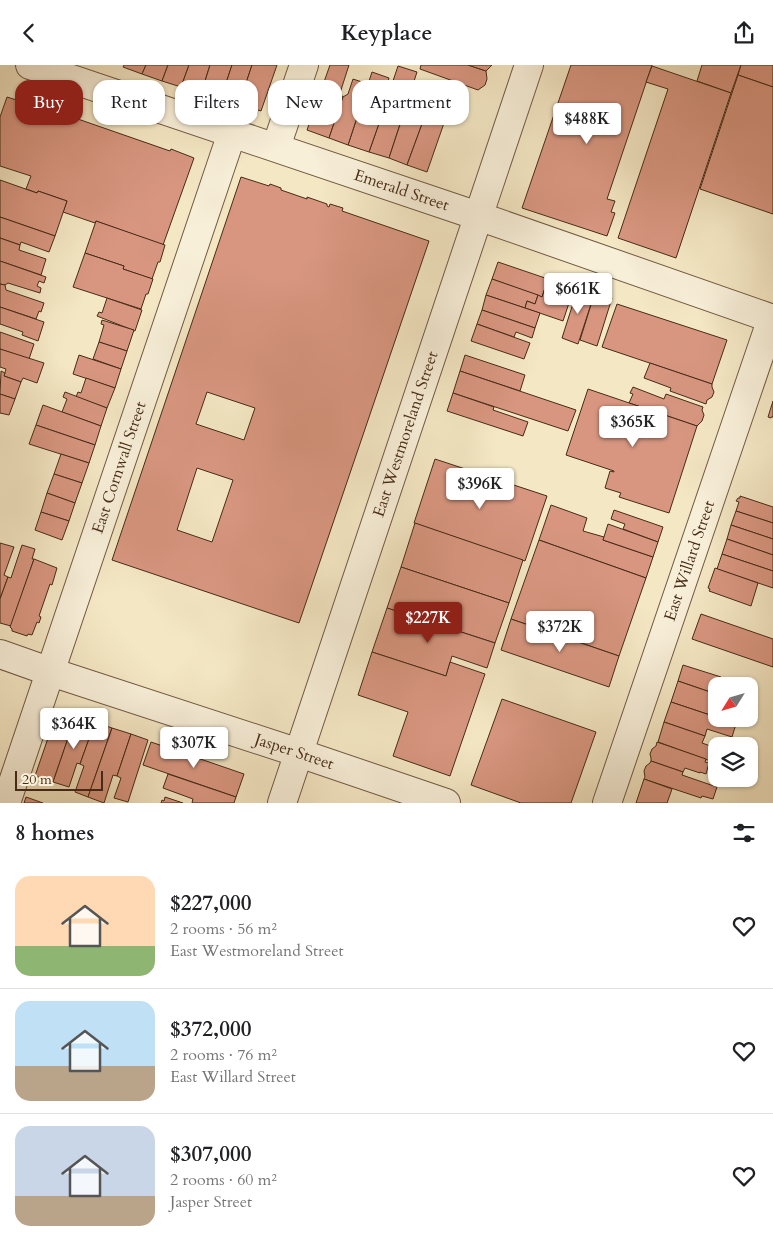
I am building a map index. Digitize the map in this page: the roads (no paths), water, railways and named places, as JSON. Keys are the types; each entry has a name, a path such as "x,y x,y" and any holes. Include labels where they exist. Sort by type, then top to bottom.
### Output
{"street":[{"name":"Emerald Street","path":"30,65 276,147 772,319"},
{"path":"276,147 304,65"},
{"name":"East Westmoreland Street","path":"282,803 529,65"},
{"name":"East Cornwall Street","path":"6,803 232,133"},
{"name":"East Willard Street","path":"607,803 772,319"},
{"name":"Jasper Street","path":"0,654 446,803"}]}
